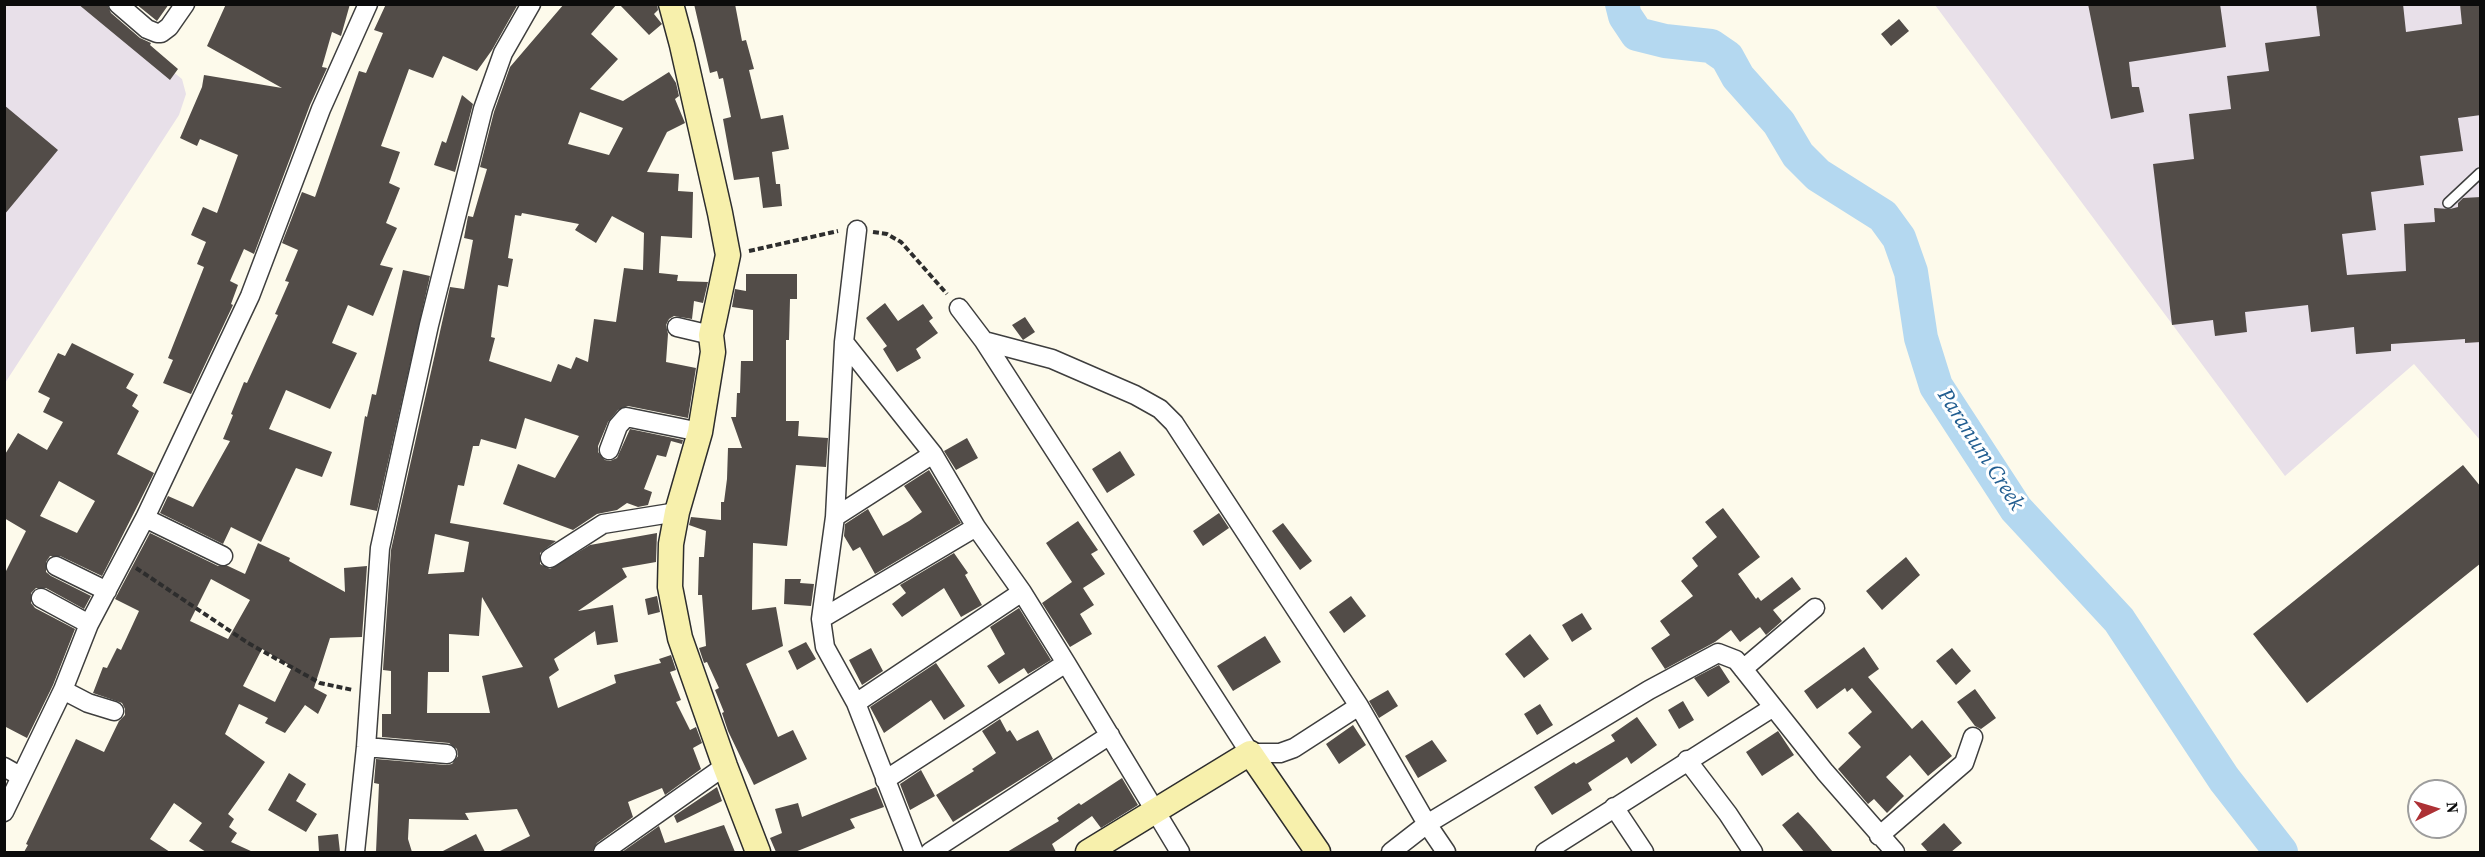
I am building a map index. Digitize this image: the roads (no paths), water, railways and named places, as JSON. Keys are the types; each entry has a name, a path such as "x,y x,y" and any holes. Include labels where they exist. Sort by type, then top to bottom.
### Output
{"street":[{"path":"118,4 147,29 153,33 161,33 169,27 185,4"},
{"path":"4,812 12,772 63,690 89,624 145,518 250,296 321,109 368,4"},
{"path":"355,852 366,747 380,548 429,325 483,109 503,53 531,4"},
{"path":"671,4 728,255 711,335 713,352 700,432 677,512 671,544 670,587 680,638 758,852"},
{"path":"857,230 844,342 835,517 821,619 825,647 856,703 914,852"},
{"path":"959,308 984,341 1250,753 1318,852"},
{"path":"677,327 711,335"},
{"path":"984,341 1052,358 1160,408 1174,423 1359,706 1427,824 1446,852"},
{"path":"844,342 933,454 976,527 1022,592 1180,852"},
{"path":"609,450 618,426 626,417 700,432"},
{"path":"835,517 933,454"},
{"path":"550,558 603,524 677,512"},
{"path":"145,518 224,556"},
{"path":"821,619 976,527"},
{"path":"56,566 107,591"},
{"path":"856,703 1022,592"},
{"path":"40,598 89,624"},
{"path":"1743,669 1815,608"},
{"path":"1391,852 1427,824 1649,690 1718,653 1736,660 1772,708 1895,852"},
{"path":"885,780 1066,663"},
{"path":"63,690 88,703 114,711"},
{"path":"1089,852 1250,753 1280,753 1294,748 1359,706"},
{"path":"1545,852 1772,708"},
{"path":"930,852 1110,735"},
{"path":"1879,836 1964,763 1973,737"},
{"path":"366,747 447,754"},
{"path":"1688,760 1753,852"},
{"path":"612,850 725,766"},
{"path":"1614,807 1644,852"}],"lane":[{"path":"2448,202 2481,173"}],"waterway":[{"name":"Paranum Creek","path":"1622,4 1625,16 1637,34 1665,41 1711,46 1727,57 1738,77 1779,123 1798,155 1818,175 1883,216 1899,238 1911,272 1921,338 1936,386 2016,509 2119,620 2224,779 2281,852"}]}
